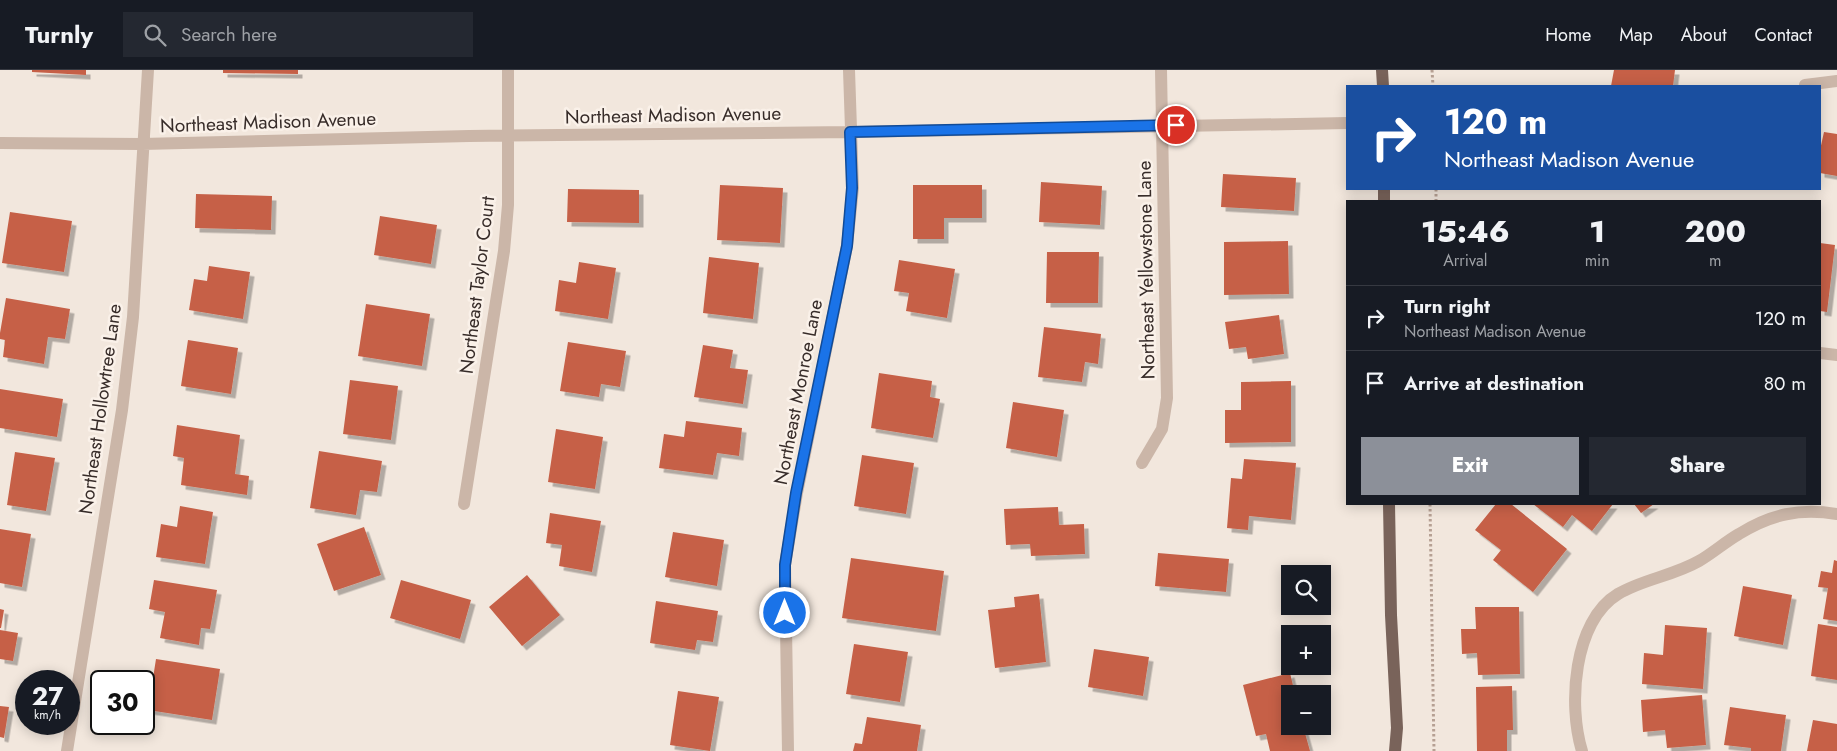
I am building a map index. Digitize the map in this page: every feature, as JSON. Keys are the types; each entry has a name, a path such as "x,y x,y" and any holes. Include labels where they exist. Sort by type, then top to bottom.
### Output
{"main road":[{"path":"1382,70 1382,85"},
{"path":"1389,505 1391,616 1397,728 1395,751"},
{"path":"1397,728 1405,751"}],"street":[{"name":"Northeast Hollowtree Lane","path":"67,751 122,410 132,317 148,70"},
{"name":"Northeast Taylor Court","path":"464,504 504,251 508,205 508,70"},
{"name":"Northeast Monroe Lane","path":"788,751 785,565 796,493 847,246 852,188 849,70"},
{"name":"Northeast Yellowstone Lane","path":"1142,463 1162,430 1166,398 1161,70"},
{"path":"1805,85 1837,81"},
{"name":"Northeast Madison Avenue","path":"0,144 142,144 509,136 1346,123"},
{"path":"1821,353 1837,355"},
{"path":"1582,751 1577,736 1575,700 1577,665 1586,635 1600,611 1616,595 1636,584 1697,562 1760,522 1803,510 1837,514"}],"path":[{"path":"1432,70 1433,85"},
{"path":"1430,505 1434,751"}],"building":[{"path":"32,70 86,70 86,75 32,72"},
{"path":"223,70 298,70 298,74 223,73"},
{"path":"1614,70 1675,70 1673,85 1611,85"},
{"path":"1824,132 1837,134 1837,176 1821,173 1821,146"},
{"path":"1223,174 1296,178 1294,211 1221,207"},
{"path":"1041,182 1102,186 1100,225 1039,222"},
{"path":"720,185 783,188 780,243 717,240"},
{"path":"913,185 982,185 982,218 944,218 944,239 913,239"},
{"path":"568,189 639,190 639,223 567,222"},
{"path":"196,194 272,196 271,230 195,228"},
{"path":"10,212 72,221 64,272 2,263"},
{"path":"380,216 437,225 431,264 374,255"},
{"path":"1288,241 1289,294 1224,295 1224,242"},
{"path":"1821,243 1835,245 1827,312 1821,311"},
{"path":"1047,252 1099,252 1098,303 1046,303"},
{"path":"709,257 759,263 753,319 703,313"},
{"path":"899,260 955,269 947,318 906,311 909,293 894,291"},
{"path":"579,262 616,268 608,319 555,311 559,280 576,283"},
{"path":"209,266 250,272 243,319 189,310 194,279 207,281"},
{"path":"6,298 70,309 65,339 48,337 44,364 3,357 5,340 0,339 0,333"},
{"path":"366,304 430,314 422,366 358,356"},
{"path":"1279,315 1284,354 1248,359 1246,347 1229,349 1225,322"},
{"path":"1044,327 1101,334 1098,364 1085,362 1082,382 1038,377"},
{"path":"188,340 238,348 231,394 181,386"},
{"path":"568,342 626,351 620,387 601,384 599,397 560,391"},
{"path":"703,345 733,350 730,368 748,370 743,404 694,397"},
{"path":"879,373 932,381 930,397 940,399 933,438 871,428"},
{"path":"350,380 398,386 391,440 343,434"},
{"path":"1291,381 1291,442 1225,443 1225,410 1241,410 1241,382"},
{"path":"0,389 63,399 57,437 0,428"},
{"path":"1013,402 1064,410 1057,457 1006,448"},
{"path":"686,421 742,428 739,456 717,453 713,475 659,468 664,434 684,437"},
{"path":"177,425 240,435 235,474 249,476 247,495 181,485 184,458 173,456"},
{"path":"556,429 603,437 595,489 548,482"},
{"path":"319,451 382,461 377,492 360,490 356,515 310,508"},
{"path":"15,452 55,458 46,511 7,505"},
{"path":"862,455 914,463 906,514 854,506"},
{"path":"1244,459 1296,463 1291,520 1249,516 1248,530 1227,528 1231,478 1242,479"},
{"path":"1495,505 1512,505 1567,549 1533,592 1493,560 1501,550 1475,530"},
{"path":"1534,505 1612,505 1592,531 1572,515 1563,527"},
{"path":"1635,505 1653,505 1641,513"},
{"path":"180,506 213,512 205,564 156,557 161,524 177,527"},
{"path":"1058,507 1059,525 1084,524 1085,554 1031,556 1030,544 1006,545 1004,509"},
{"path":"550,513 601,521 592,572 559,566 562,545 546,543"},
{"path":"364,527 381,575 334,591 317,544"},
{"path":"0,529 31,534 22,587 0,583"},
{"path":"673,532 724,540 717,586 665,577"},
{"path":"1158,553 1229,559 1226,592 1155,586"},
{"path":"851,558 944,571 936,631 842,618"},
{"path":"1834,560 1837,561 1837,621 1823,619 1828,588 1818,587 1821,571 1832,573"},
{"path":"527,575 560,615 522,646 489,607"},
{"path":"154,580 217,590 210,629 201,628 199,645 160,638 165,612 149,609"},
{"path":"401,580 471,600 460,639 390,618"},
{"path":"1743,586 1792,595 1783,645 1734,636"},
{"path":"1039,594 1046,662 995,668 988,610 1015,607 1014,597"},
{"path":"656,601 718,611 713,642 697,640 695,650 650,643"},
{"path":"1475,607 1519,607 1520,674 1478,675 1477,653 1462,654 1461,629 1476,629"},
{"path":"0,609 4,610 1,628 0,628"},
{"path":"1818,624 1837,627 1837,680 1811,676"},
{"path":"1665,625 1707,628 1703,689 1642,684 1644,653 1663,655"},
{"path":"0,630 18,633 13,661 0,659"},
{"path":"854,644 908,652 900,702 846,694"},
{"path":"1094,649 1149,657 1143,696 1088,687"},
{"path":"156,659 220,669 212,720 155,711 154,670"},
{"path":"1282,675 1290,675 1293,685 1281,685 1281,735 1306,735 1310,751 1270,751 1266,734 1256,736 1243,685"},
{"path":"1512,686 1513,730 1507,730 1507,751 1477,751 1476,687"},
{"path":"678,691 719,697 710,751 670,745"},
{"path":"1702,695 1706,745 1667,748 1665,730 1643,732 1641,700"},
{"path":"0,706 9,707 4,738 0,737"},
{"path":"1730,707 1786,715 1781,751 1751,751 1751,748 1724,745"},
{"path":"867,717 921,725 917,751 853,751 855,743 862,744"},
{"path":"1813,720 1837,724 1837,751 1807,751"}],"route":[{"path":"785,613 785,565 796,493 847,246 852,188 850,132 1176,125"}]}
